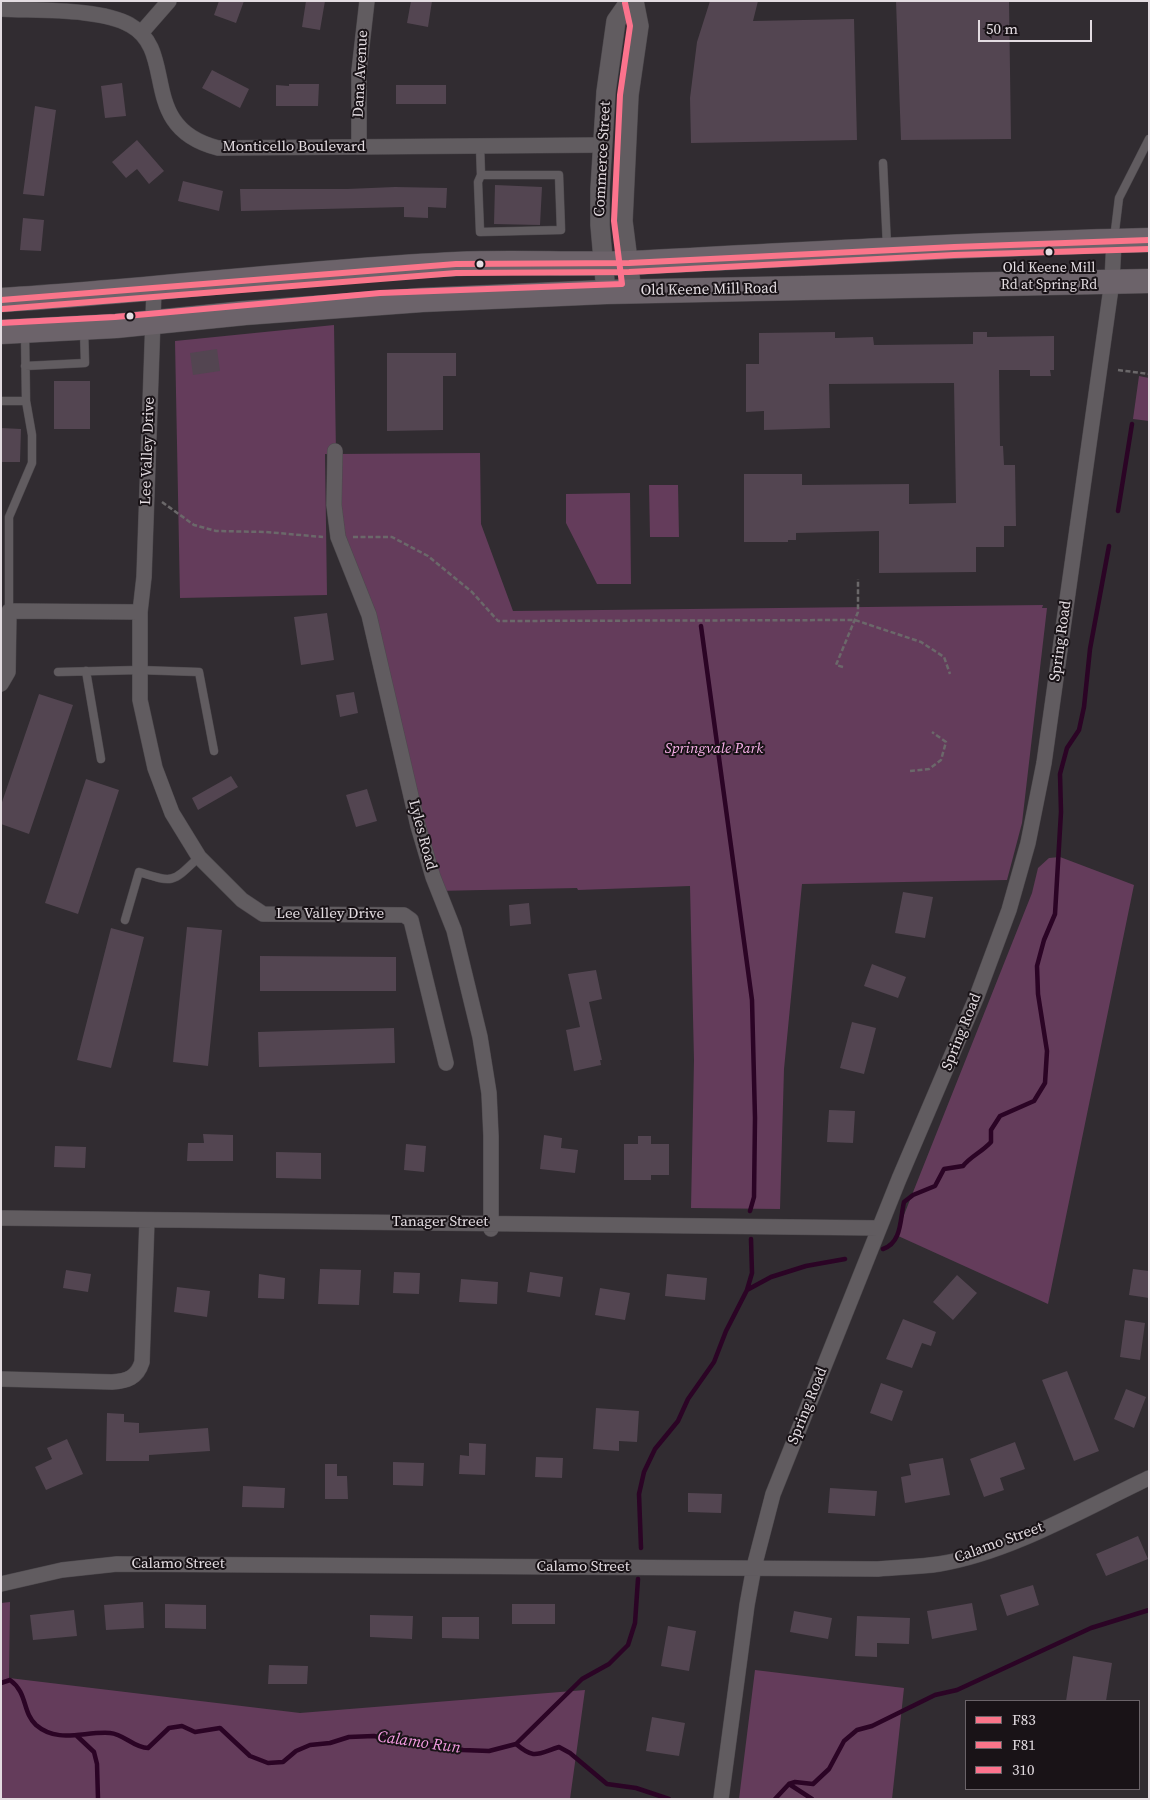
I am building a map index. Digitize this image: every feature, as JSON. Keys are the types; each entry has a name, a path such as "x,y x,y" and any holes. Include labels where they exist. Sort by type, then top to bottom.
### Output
{"main road":[{"name":"Old Keene Mill Road","path":"1,300 154,290 289,276 458,264 602,264 888,249 1149,240"},
{"name":"Old Keene Mill Road","path":"1,332 153,323 366,303 606,292 1149,281"}],"street":[{"path":"1,9 96,14 130,24 141,33 170,1"},
{"name":"Dana Avenue","path":"359,147 359,71 366,1"},
{"name":"Commerce Street","path":"606,292 602,264 600,188 606,92 616,21 632,1"},
{"name":"Commerce Street","path":"632,1 639,26 629,95 623,203 623,221 632,292"},
{"name":"Monticello Boulevard","path":"141,33 156,64 169,113 178,127 192,139 218,148 602,146"},
{"name":"Spring Road","path":"721,1799 740,1648 754,1567 773,1494 879,1228 977,996 1009,910 1028,843 1044,763 1112,281 1114,241"},
{"name":"Lee Valley Drive","path":"154,290 139,670 140,700 155,768 172,813 198,857 242,900 263,914 404,915 412,920 446,1063"},
{"name":"Lyles Road","path":"335,451 334,505 338,537 369,615 418,826 433,876 454,930 480,1037 489,1093 491,1226"},
{"path":"1,684 8,672 9,612 140,612"},
{"name":"Tanager Street","path":"1,1218 491,1226 879,1228"},
{"path":"1,1379 112,1382 127,1381 135,1376 142,1362 147,1220"},
{"name":"Calamo Street","path":"1,1584 62,1570 118,1564 878,1569 946,1562 988,1551 1032,1533 1149,1478"}],"lane":[{"path":"1114,241 1119,198 1149,140"},
{"path":"480,146 481,175 478,182 480,232 561,230 559,175 481,175"},
{"path":"883,163 888,249"},
{"path":"25,366 85,363 84,328"},
{"path":"9,612 9,517 32,463 32,435 26,401 24,331"},
{"path":"1,401 26,401"},
{"path":"58,672 139,670 199,672 214,750"},
{"path":"86,672 101,759"},
{"path":"125,920 139,872 167,881 178,878 198,857"}],"path":[{"path":"1118,370 1149,374"},
{"path":"147,490 194,525 216,531 266,532 312,537 392,537 428,556 472,592 498,620 855,620 921,642 944,657 950,674"},
{"path":"843,667 836,665 858,612 858,579"},
{"path":"910,771 929,769 941,760 946,742 932,732"}],"green space":[{"name":"Springvale Park","path":"334,325 336,454 480,453 481,524 513,611 1043,605 1042,608 1047,608 1022,823 1007,880 802,884 784,1069 780,1209 691,1208 694,1060 690,886 578,890 577,888 435,891 366,595 336,546 336,455 325,454 327,595 180,598 175,341"},
{"path":"1139,376 1149,378 1149,421 1133,419"},
{"path":"649,485 678,485 679,537 650,537"},
{"path":"630,493 631,584 597,584 566,523 566,494"},
{"path":"1060,857 1134,885 1048,1304 896,1235 1032,893 1038,868 1049,858"},
{"path":"10,1602 9,1678 300,1713 585,1690 570,1799 3,1799 1,1798 1,1603"},
{"path":"755,1670 904,1688 892,1799 739,1799"}],"building":[{"path":"219,1 244,1 236,23 214,15"},
{"path":"306,1 325,1 320,30 302,27"},
{"path":"411,1 432,1 428,27 407,23"},
{"path":"710,1 758,1 753,21 854,19 857,140 691,143 690,98 697,42"},
{"path":"896,1 1009,1 1011,139 901,140"},
{"path":"212,70 249,89 240,108 202,88"},
{"path":"122,83 126,116 105,118 101,86"},
{"path":"289,84 319,84 318,106 276,106 276,85 289,86"},
{"path":"396,85 446,85 446,104 396,104"},
{"path":"35,106 56,110 44,196 23,194"},
{"path":"137,140 164,171 149,184 137,169 126,178 112,162"},
{"path":"183,181 223,191 219,211 178,201"},
{"path":"495,185 542,187 540,225 494,224"},
{"path":"447,188 446,208 428,207 428,218 404,217 404,207 241,211 240,189"},
{"path":"23,218 44,220 41,251 20,250"},
{"path":"835,332 835,338 873,337 874,345 973,344 973,332 987,332 987,337 1054,336 1054,370 1050,370 1051,376 1030,376 1030,370 999,370 1000,446 1003,446 1004,465 1015,465 1016,526 1004,526 1004,547 976,547 976,572 879,573 879,531 796,533 796,540 788,540 788,542 744,542 744,474 802,474 802,485 909,484 909,504 956,503 954,383 829,384 830,428 764,430 764,411 746,412 746,364 759,364 759,333"},
{"path":"217,349 220,371 193,375 190,353"},
{"path":"387,353 456,353 456,376 443,376 443,430 387,431"},
{"path":"54,381 90,381 90,429 54,429"},
{"path":"1,428 21,429 20,462 1,462"},
{"path":"327,613 334,660 301,665 294,617"},
{"path":"354,692 358,713 340,717 336,695"},
{"path":"39,694 73,705 29,834 1,824 1,805"},
{"path":"231,776 238,787 198,810 192,798"},
{"path":"86,779 119,790 78,914 45,903"},
{"path":"367,789 377,821 356,827 346,795"},
{"path":"903,892 933,897 925,938 895,933"},
{"path":"529,903 531,924 510,926 509,905"},
{"path":"187,927 222,930 208,1066 173,1062"},
{"path":"111,928 144,937 111,1068 77,1060"},
{"path":"260,956 396,957 396,991 260,991"},
{"path":"872,964 906,977 898,998 864,986"},
{"path":"596,970 602,999 589,1002 602,1060 600,1060 601,1065 574,1071 566,1030 580,1027 568,974"},
{"path":"852,1022 876,1028 864,1074 840,1068"},
{"path":"394,1028 395,1063 259,1067 258,1032"},
{"path":"829,1110 855,1111 853,1143 827,1142"},
{"path":"203,1134 233,1135 233,1161 187,1161 188,1143 204,1143"},
{"path":"544,1135 562,1138 561,1148 578,1150 575,1173 540,1169"},
{"path":"638,1136 651,1136 651,1144 669,1144 669,1175 651,1175 651,1180 624,1180 624,1144 638,1144"},
{"path":"406,1144 426,1146 424,1172 404,1170"},
{"path":"55,1146 86,1147 85,1168 54,1167"},
{"path":"276,1152 321,1153 321,1179 276,1178"},
{"path":"320,1269 361,1270 359,1305 318,1304"},
{"path":"1133,1269 1149,1271 1149,1298 1129,1295"},
{"path":"66,1270 91,1274 88,1292 63,1288"},
{"path":"394,1272 420,1273 419,1294 393,1293"},
{"path":"530,1272 563,1277 560,1297 527,1292"},
{"path":"259,1274 285,1278 284,1299 258,1298"},
{"path":"667,1274 707,1278 705,1300 665,1296"},
{"path":"957,1275 977,1293 953,1320 933,1302"},
{"path":"461,1279 498,1282 497,1304 459,1302"},
{"path":"177,1287 210,1291 207,1317 174,1312"},
{"path":"600,1288 630,1293 625,1320 595,1315"},
{"path":"903,1319 936,1332 931,1346 922,1343 912,1368 886,1359"},
{"path":"1125,1320 1145,1323 1140,1360 1120,1357"},
{"path":"1067,1371 1099,1451 1074,1461 1042,1380"},
{"path":"881,1383 903,1391 892,1421 870,1413"},
{"path":"1126,1389 1146,1397 1134,1428 1114,1419"},
{"path":"596,1408 639,1411 637,1442 619,1441 619,1451 593,1449"},
{"path":"107,1413 124,1414 124,1422 139,1423 139,1433 208,1428 210,1451 149,1455 149,1461 106,1461"},
{"path":"67,1439 83,1474 46,1490 35,1467 52,1459 47,1448"},
{"path":"1015,1442 1025,1469 1000,1478 1004,1490 984,1497 970,1459"},
{"path":"469,1443 486,1444 485,1475 459,1474 460,1455 469,1456"},
{"path":"536,1457 563,1458 562,1478 535,1477"},
{"path":"943,1458 950,1495 905,1503 901,1477 911,1475 909,1464"},
{"path":"393,1462 424,1463 423,1486 393,1485"},
{"path":"325,1464 337,1464 337,1476 347,1476 348,1499 325,1499"},
{"path":"243,1486 285,1488 284,1508 242,1507"},
{"path":"830,1488 877,1491 875,1516 828,1513"},
{"path":"688,1493 722,1494 721,1513 688,1512"},
{"path":"1138,1536 1148,1559 1106,1576 1096,1554"},
{"path":"1033,1585 1039,1605 1007,1616 1000,1595"},
{"path":"143,1602 144,1628 106,1630 104,1605"},
{"path":"972,1603 977,1630 932,1639 927,1611"},
{"path":"165,1604 206,1605 206,1629 165,1628"},
{"path":"512,1604 555,1604 555,1624 512,1624"},
{"path":"74,1610 77,1636 33,1640 30,1615"},
{"path":"794,1611 832,1618 828,1639 790,1632"},
{"path":"370,1615 413,1616 412,1639 370,1637"},
{"path":"857,1616 910,1618 909,1644 877,1643 877,1657 855,1656"},
{"path":"442,1617 479,1617 479,1639 442,1638"},
{"path":"668,1626 696,1631 689,1671 661,1666"},
{"path":"1073,1656 1112,1663 1106,1700 1066,1700"},
{"path":"269,1665 308,1666 307,1684 268,1684"},
{"path":"652,1717 685,1723 679,1756 646,1751"}],"waterway":[{"path":"1118,511 1132,424"},
{"path":"883,1249 894,1242 897,1236 904,1202 913,1195 935,1186 944,1169 963,1166 969,1159 984,1149 991,1142 991,1130 1000,1116 1034,1101 1045,1083 1047,1051 1038,994 1037,966 1044,940 1055,914 1061,812 1060,774 1067,748 1079,730 1084,707 1090,649 1109,546"},
{"path":"701,626 752,1000 755,1118 754,1197 750,1211"},
{"path":"641,1548 639,1494 644,1472 655,1449 678,1421 688,1399 714,1362 726,1331 747,1290 752,1273 751,1239"},
{"path":"747,1290 771,1277 806,1266 845,1259"},
{"path":"516,1744 582,1679 609,1664 628,1645 635,1623 638,1579"},
{"path":"789,1784 795,1782 813,1784 829,1769 844,1741 857,1730 872,1726 935,1695 957,1690 1091,1628 1149,1610"},
{"name":"Calamo Run","path":"1,1683 10,1680 16,1685 32,1720 44,1731 53,1734 110,1733 138,1746 148,1748 169,1728 182,1726 195,1732 220,1728 250,1756 268,1763 283,1762 296,1751 310,1745 330,1743 349,1737 374,1736 420,1746 436,1745 463,1750 489,1751 516,1744 532,1754 559,1747 570,1753 607,1784 636,1788 669,1799"},
{"path":"77,1736 94,1752 97,1764 98,1799"},
{"path":"789,1784 812,1799"},
{"name":"Calamo Run","path":"775,1799 789,1784"}],"transit line":[{"name":"310","path":"1,323 115,317 380,293 622,284 614,221 620,95 630,26 625,3"},
{"name":"F83","path":"1,300 456,264 629,263 954,247 1149,240"},
{"name":"F81","path":"2,309 456,273 629,272 954,255 1149,249"}],"place":[{"name":"Old Keene Mill Rd at Spring Rd","path":"1049,252"}]}
